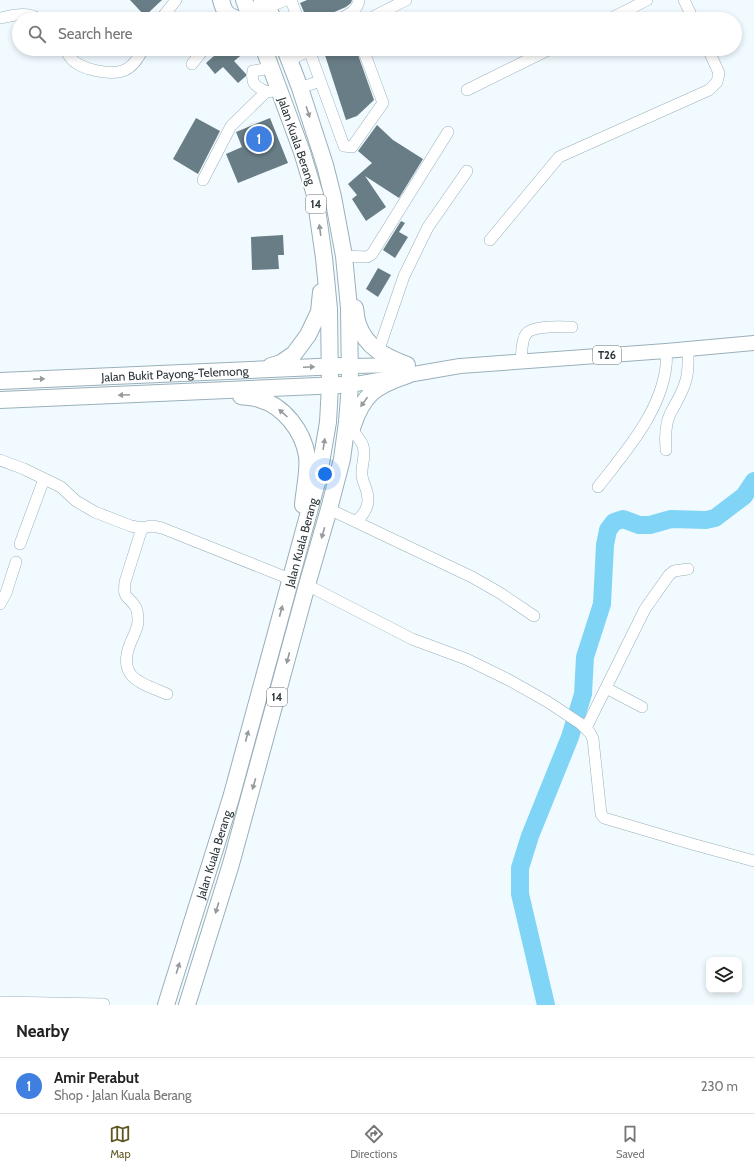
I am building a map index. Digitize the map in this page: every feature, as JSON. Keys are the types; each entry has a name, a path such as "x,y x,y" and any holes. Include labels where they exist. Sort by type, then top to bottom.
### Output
{"highway":[{"path":"221,0 224,10 228,12"},
{"path":"242,12 244,0"},
{"path":"254,12 267,7"},
{"name":"Jalan Kuala Berang","path":"166,1005 231,798 319,476 328,422 330,386 329,309 324,258 315,195 302,152 273,91 271,68 267,56"},
{"name":"Jalan Kuala Berang","path":"187,1005 233,857 329,509 342,459 347,422 350,385 349,308 344,256 333,197 325,165 288,56"},
{"path":"342,459 357,412 366,399 377,388 408,370 378,352 366,340 358,324 344,256"},
{"path":"258,370 281,363 294,354 308,335 319,312 324,258"},
{"name":"Jalan Bukit Payong-Telemong","path":"0,380 350,366"},
{"name":"Jalan Bukit Payong-Telemong","path":"0,400 350,385"},
{"path":"148,394 237,396 258,399 269,403 286,415 298,430 304,443 307,457 307,471 297,557"}],"main road":[{"name":"T26","path":"408,370 754,343"},
{"path":"350,366 408,370"},
{"path":"350,385 408,370"}],"street":[{"path":"166,12 176,0"},
{"path":"267,7 286,0"},
{"path":"290,0 295,12"},
{"path":"352,12 359,3 359,0"},
{"path":"383,12 406,0"},
{"path":"624,12 648,0"},
{"path":"684,0 690,12"},
{"path":"0,18 12,15"},
{"path":"69,56 81,66 114,73 126,70 136,62 139,56"},
{"path":"192,64 198,56"},
{"path":"312,56 344,146 352,148 383,103 366,56"},
{"path":"467,90 536,56"},
{"path":"490,240 559,157 709,90 717,82 719,73 711,56"},
{"path":"271,68 250,69 252,80 255,85 273,91"},
{"path":"300,88 320,81"},
{"path":"203,180 231,126 273,91"},
{"path":"344,256 367,257 372,254 448,132"},
{"path":"378,352 404,276 428,228 468,171"},
{"path":"521,362 524,339 527,333 534,329 572,327"},
{"path":"666,450 665,437 667,425 686,380 688,349"},
{"path":"598,487 633,442 654,407 660,394 665,376 667,365 666,351"},
{"path":"352,428 364,447 362,477 367,490 368,498 366,511 357,521"},
{"path":"0,460 24,469 61,487 76,501 95,512 131,526 142,528 152,526 162,528 290,579"},
{"path":"20,544 44,479"},
{"path":"329,509 472,577 500,593 534,616"},
{"path":"142,528 125,582 124,591 126,597 136,607 138,623 128,650 126,659 127,666 130,674 137,680 167,694"},
{"path":"0,604 6,593 16,562"},
{"path":"583,726 606,688 645,609 669,575 674,571 688,569"},
{"path":"308,585 412,639 466,659 529,691 583,726 590,733 593,740 601,814 604,818 754,861"},
{"path":"606,688 642,707"},
{"path":"0,1002 104,1004"}],"building":[{"path":"130,0 162,0 149,12 141,12"},
{"path":"307,0 352,0 346,7 334,12 304,12 300,3"},
{"path":"214,56 240,56 234,61 246,74 246,76 238,83 223,67 215,74 206,63"},
{"path":"325,56 358,56 374,100 357,116 346,120"},
{"path":"196,118 220,131 198,174 173,159"},
{"path":"270,118 288,163 238,183 226,154 242,147 236,132"},
{"path":"377,125 393,140 423,159 399,198 365,176 386,207 366,221 352,199 357,195 348,184 372,163 358,151"},
{"path":"401,221 405,223 399,232 408,237 395,258 383,250"},
{"path":"283,235 284,255 278,255 279,269 252,270 251,237"},
{"path":"378,268 391,275 378,297 366,289"}],"waterway":[{"path":"546,1005 520,894 520,868 530,836 570,737 583,694 585,657 602,604 605,545 608,530 614,522 623,519 639,525 650,525 671,519 706,520 715,518 744,496 754,481"}],"place":[{"name":"Amir Perabut","path":"259,139"}]}
